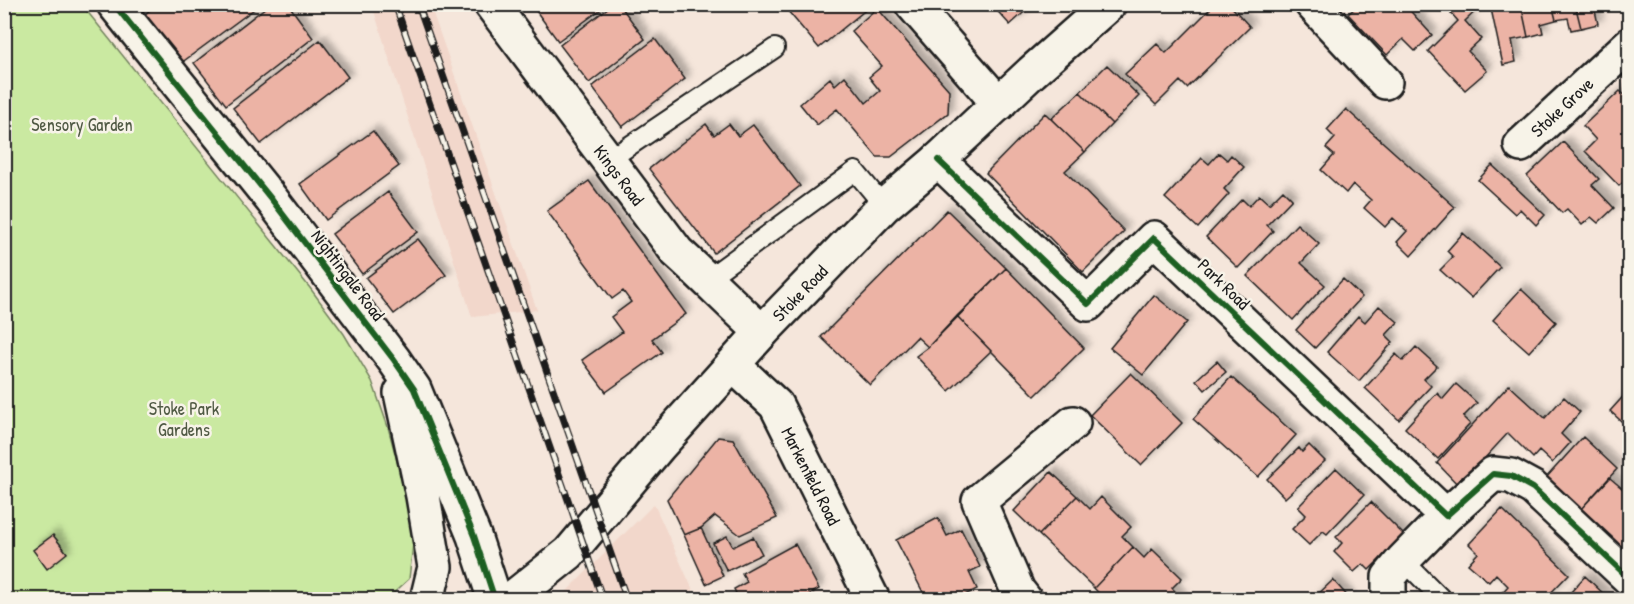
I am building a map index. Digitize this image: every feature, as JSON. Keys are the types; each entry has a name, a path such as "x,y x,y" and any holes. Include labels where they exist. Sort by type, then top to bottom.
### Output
{"street":[{"name":"Nightingale Road","path":"114,4 272,200 414,389 474,536 495,600"},
{"name":"Kings Road","path":"491,4 677,252 762,332"},
{"path":"912,4 999,104"},
{"name":"Stoke Road","path":"510,600 569,553 658,446 762,332 884,206 938,160 1109,4"},
{"path":"1312,4 1385,82"},
{"name":"Stoke Grove","path":"1521,145 1629,44"},
{"name":"Park Road","path":"938,160 1088,304 1154,238 1446,516"},
{"name":"Nightingale Road","path":"394,360 423,496 435,567 427,600"},
{"name":"Markenfield Road","path":"733,365 776,405 873,600"},
{"path":"1017,597 979,501 1073,423"},
{"path":"1394,579 1446,516 1493,474 1511,476 1533,488 1629,579"}],"lane":[{"path":"607,161 775,48"},
{"path":"707,279 855,171 884,206"},
{"path":"1394,579 1443,600"}],"shaded area":[{"path":"372,5 430,5 537,310 472,317"},
{"path":"654,504 697,599 559,599"}],"green space":[{"name":"Stoke Park Gardens","path":"4,5 82,5 310,288 344,334 372,381 388,427 405,491 413,544 409,579 387,599 5,599"}],"building":[{"path":"157,4 261,4 181,63 144,15"},
{"path":"270,4 288,4 313,38 226,105 194,63"},
{"path":"531,4 608,4 558,41"},
{"path":"613,4 619,4 645,39 589,83 560,45"},
{"path":"782,4 867,4 869,7 819,48"},
{"path":"991,4 1033,4 1010,25"},
{"path":"1215,4 1229,4 1250,27 1187,88 1180,81 1156,105 1125,74 1157,44 1166,53"},
{"path":"1352,4 1404,4 1432,35 1415,51 1403,39 1387,55 1348,14 1355,8"},
{"path":"1443,4 1479,4 1481,6 1465,21 1481,39 1468,51 1487,71 1465,90 1428,51 1458,21"},
{"path":"1490,4 1521,4 1528,37 1512,40 1516,62 1503,65"},
{"path":"1521,4 1552,4 1556,20 1541,24 1543,33 1528,37"},
{"path":"1552,4 1575,4 1581,28 1571,30 1568,18 1556,20"},
{"path":"1575,4 1599,4 1594,6 1598,24 1581,28"},
{"path":"1621,4 1630,4 1630,17 1624,18"},
{"path":"877,8 949,90 948,113 891,157 877,157 837,109 817,125 800,104 830,78 835,85 845,76 866,103 880,91 869,77 882,66 851,31"},
{"path":"655,39 685,79 622,127 592,87"},
{"path":"320,40 348,77 261,144 233,108"},
{"path":"1107,65 1139,96 1112,124 1080,92"},
{"path":"1620,91 1630,100 1630,176 1619,186 1585,151 1596,140 1583,126"},
{"path":"1080,92 1112,124 1085,152 1051,119"},
{"path":"1346,109 1455,207 1411,256 1397,242 1407,231 1393,218 1385,227 1364,208 1371,200 1353,184 1346,193 1321,170 1334,155 1326,148 1335,138 1327,130"},
{"path":"1045,113 1085,152 1065,171 1124,231 1083,272 986,173"},
{"path":"706,124 714,135 729,124 738,136 753,125 800,186 714,253 649,169"},
{"path":"373,131 399,166 326,220 300,184"},
{"path":"1563,142 1599,179 1592,185 1614,208 1598,223 1591,217 1582,225 1567,209 1562,213 1527,176"},
{"path":"1219,153 1227,160 1231,155 1244,167 1224,189 1229,194 1198,228 1165,198 1202,158 1209,164"},
{"path":"1492,165 1545,215 1536,225 1520,209 1515,214 1478,180"},
{"path":"589,181 686,314 652,339 662,352 606,392 582,360 622,332 611,317 631,302 623,291 612,299 547,211"},
{"path":"1283,190 1292,199 1267,225 1273,231 1238,268 1206,237 1242,199 1249,206 1259,195 1269,204"},
{"path":"388,192 418,232 362,274 332,234"},
{"path":"947,210 1006,268 928,347 917,337 870,385 821,337"},
{"path":"1297,224 1319,244 1301,263 1325,285 1293,320 1247,276"},
{"path":"1463,233 1500,267 1471,298 1440,270 1453,257 1447,251"},
{"path":"418,239 446,275 394,314 366,278"},
{"path":"1006,268 1084,348 1035,396 957,316"},
{"path":"1343,279 1362,297 1315,348 1296,330"},
{"path":"1521,289 1556,322 1529,352 1493,320"},
{"path":"1154,295 1187,322 1143,375 1110,348"},
{"path":"1379,306 1398,322 1386,335 1393,342 1359,381 1327,352 1358,316 1365,322"},
{"path":"957,316 991,351 949,391 916,356 928,347"},
{"path":"1416,347 1437,366 1424,379 1431,386 1399,420 1365,388 1396,354 1403,361"},
{"path":"1217,361 1226,372 1205,390 1196,380"},
{"path":"1131,373 1182,423 1141,465 1090,415"},
{"path":"1231,377 1296,435 1258,477 1193,419"},
{"path":"1456,384 1477,403 1463,417 1470,424 1438,459 1405,428 1437,393 1443,399"},
{"path":"1509,385 1545,418 1564,397 1580,412 1561,434 1570,443 1552,463 1539,451 1533,458 1508,433 1459,486 1437,463"},
{"path":"1630,389 1630,429 1610,411"},
{"path":"718,437 733,439 777,518 740,535 715,516 701,528 684,535 667,499"},
{"path":"1583,437 1617,469 1580,510 1545,479"},
{"path":"1309,445 1325,461 1285,498 1267,479 1299,448 1302,452"},
{"path":"1336,468 1364,495 1327,534 1323,531 1309,545 1292,529 1306,515 1298,507"},
{"path":"1051,472 1077,496 1039,535 1014,511"},
{"path":"1610,478 1630,495 1630,539 1621,548 1580,510"},
{"path":"1077,496 1090,509 1101,497 1131,527 1122,536 1133,547 1094,588 1039,535"},
{"path":"1371,502 1404,535 1369,570 1363,564 1354,572 1334,552 1342,543 1336,537"},
{"path":"1502,509 1569,574 1544,600 1505,600 1500,595 1508,586 1496,574 1489,582 1468,564 1478,553 1469,544"},
{"path":"938,518 947,536 961,529 980,567 969,572 977,589 955,600 927,600 896,540"},
{"path":"701,528 723,576 706,584 684,535"},
{"path":"53,535 67,553 47,569 33,550"},
{"path":"727,536 733,547 753,537 762,554 727,571 713,543"},
{"path":"795,544 819,589 800,600 739,600 734,589 747,582 742,573"},
{"path":"1133,547 1144,558 1152,549 1182,578 1172,588 1183,600 1105,600 1094,588"},
{"path":"1585,576 1610,600 1564,600"},
{"path":"1333,580 1351,600 1312,600"}],"railway":[{"path":"395,4 603,600"},
{"path":"418,4 627,600"}],"cycle path":[{"path":"114,4 272,200 414,389 474,536 495,600"},
{"path":"938,160 1088,304 1154,238 1446,516 1493,474 1511,476 1533,488 1630,579"}],"park label":[{"name":"Sensory Garden","path":"82,124"}]}
